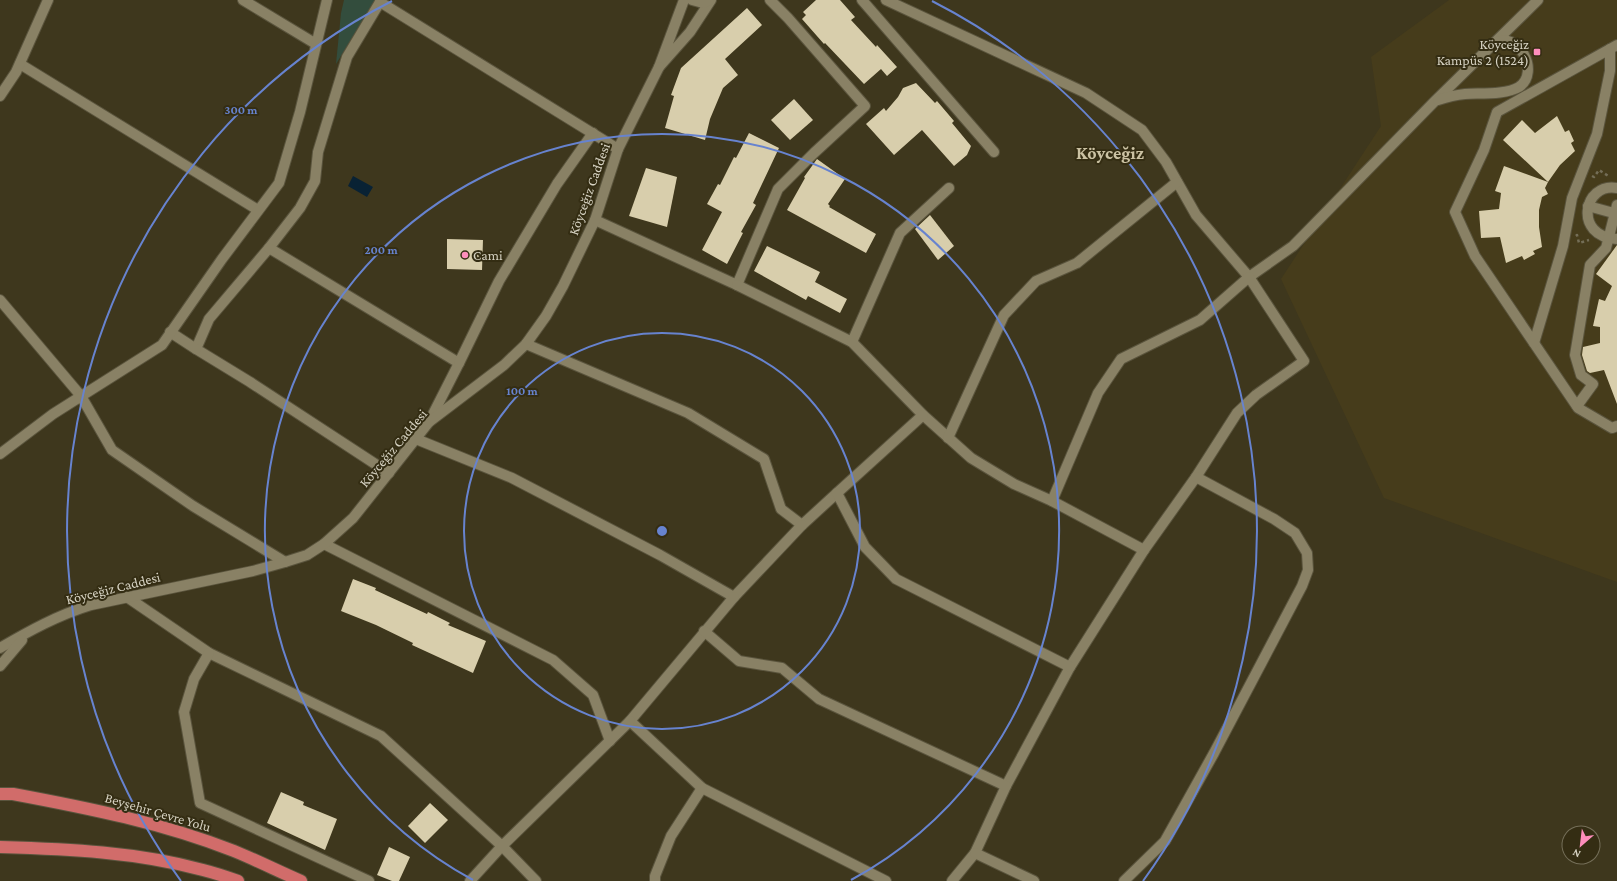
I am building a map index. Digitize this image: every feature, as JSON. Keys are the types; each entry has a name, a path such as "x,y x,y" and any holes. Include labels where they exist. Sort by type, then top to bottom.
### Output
{"highway":[{"path":"0,787 13,794"},
{"name":"Beyşehir Çevre Yolu","path":"0,794 13,794 100,811 159,826 233,851 301,881"},
{"path":"0,847 68,850 132,856 203,870 238,881"}],"street":[{"path":"0,96 20,64 48,0"},
{"path":"243,0 316,44"},
{"path":"0,454 53,414 162,344 279,183 300,112 326,0"},
{"name":"Köyceğiz Caddesi","path":"0,648 30,631 71,611 127,597 253,571 307,555 324,544 353,518 429,422 481,384 526,344 546,316 563,286 595,220 618,149 659,67 684,0"},
{"path":"692,0 703,3 710,0"},
{"name":"Köyceğiz Caddesi","path":"659,67 690,32 710,0"},
{"path":"737,285 778,190 814,153 865,106 788,18 770,0"},
{"path":"862,0 994,152"},
{"path":"886,0 1086,93 1142,130 1166,162 1196,215 1249,277 1304,361 1256,395 1236,413 1196,477 1144,550 1070,667 1006,786 975,853 952,881"},
{"path":"1052,501 1098,393 1121,359 1200,320 1249,277 1293,246 1435,101 1538,0"},
{"path":"196,349 209,319 269,248 300,208 316,181 318,152 347,57 380,1 618,149"},
{"path":"1435,101 1455,96 1506,91 1519,87 1526,79 1528,74 1528,64 1525,57 1511,42 1502,40 1492,46"},
{"path":"1613,47 1497,112 1484,150 1456,212 1475,256 1577,406 1612,428 1617,426"},
{"path":"1534,343 1564,239 1572,198 1597,134 1610,71 1613,47"},
{"path":"20,64 258,210"},
{"path":"1519,87 1525,97"},
{"path":"429,422 498,281 557,184 593,133"},
{"path":"948,438 1004,315 1036,281 1077,263 1177,182"},
{"path":"852,342 900,233 949,188"},
{"path":"1612,188 1599,192 1592,198 1588,206 1589,219 1595,231 1613,238"},
{"path":"1577,406 1593,384 1580,375 1575,355 1590,265 1613,238 1616,211 1588,206"},
{"path":"595,220 737,285 852,342 923,415 971,458 1014,484 1052,501 1144,550"},
{"path":"269,248 459,363"},
{"path":"0,300 81,396 112,450 193,506 285,562"},
{"path":"170,332 250,382 389,473"},
{"path":"526,344 688,414 764,459 781,509 802,525"},
{"path":"470,881 502,846 630,721 734,597 802,525 923,415"},
{"path":"416,439 512,478 660,555 734,597"},
{"path":"1124,881 1166,841 1302,586 1308,570 1306,553 1295,533 1274,519 1196,477"},
{"path":"838,493 864,547 896,579 1070,667"},
{"path":"324,544 553,660 593,695 610,741"},
{"path":"127,597 209,653 381,736 502,846 536,881"},
{"name":"Köyceğiz Caddesi","path":"0,666 30,631"},
{"path":"704,632 740,661 782,668 819,699 1006,786"},
{"path":"209,653 194,679 184,712 200,803 369,881"},
{"path":"630,721 702,788 886,881"},
{"path":"655,881 672,836 702,788"},
{"path":"975,853 1034,881"}],"path":[{"path":"1583,169 1594,178 1599,170 1610,178 1612,188"},
{"path":"1564,239 1578,235 1579,243 1596,239 1595,231"}],"shaded area":[{"path":"1449,0 1617,0 1617,582 1384,498 1281,279 1381,126 1371,57"}],"green space":[{"path":"344,0 375,0 336,64 341,13"}],"water":[{"path":"353,176 373,187 367,197 348,186"}],"building":[{"path":"816,0 840,0 855,17 851,20 897,67 887,76 881,69 864,84 825,43 824,44 802,19 806,15 803,12"},
{"path":"747,8 762,25 725,59 738,75 723,88 710,119 705,140 665,128 674,96 671,95 681,68"},
{"path":"916,83 935,103 937,101 954,121 952,123 971,146 967,155 954,166 922,130 894,155 866,124 884,108 886,111 898,97 903,88"},
{"path":"794,99 813,120 790,140 771,120"},
{"path":"1557,116 1565,132 1569,130 1574,141 1571,143 1575,151 1560,165 1548,182 1503,140 1522,120 1535,133"},
{"path":"749,133 779,148 753,203 756,205 741,232 743,233 727,264 702,250 722,212 707,204 718,184 720,185 734,157 736,158"},
{"path":"817,159 845,179 828,204 830,206 829,207 876,234 866,253 787,210 805,178 804,177"},
{"path":"1504,166 1548,182 1545,188 1548,194 1542,197 1539,210 1539,227 1542,247 1533,251 1535,254 1524,260 1522,256 1506,263 1500,237 1481,238 1479,211 1499,209 1501,193 1495,191"},
{"path":"646,168 677,177 667,227 629,216"},
{"path":"930,215 954,246 938,260 915,229"},
{"name":"Cami","path":"447,239 483,240 482,270 447,269"},
{"path":"1617,245 1617,404 1604,370 1590,373 1587,371 1582,355 1583,347 1600,343 1600,327 1593,326 1599,299 1605,301 1612,286 1596,274"},
{"path":"767,246 820,272 815,282 847,299 840,313 808,296 806,300 754,271"},
{"path":"353,579 376,588 375,590 427,614 428,612 450,623 448,625 486,641 473,673 412,645 413,643 376,625 341,611"},
{"path":"281,792 304,802 303,805 337,819 325,850 267,823"},
{"path":"430,803 448,820 425,843 408,826"},
{"path":"389,847 410,857 399,881 392,881 377,875"}],"place":[{"name":"Köyceğiz Kampüs 2 (1524)","path":"1537,52"},
{"name":"Cami","path":"465,255"}],"district":[{"name":"Köyceğiz","path":"1110,153"}]}
